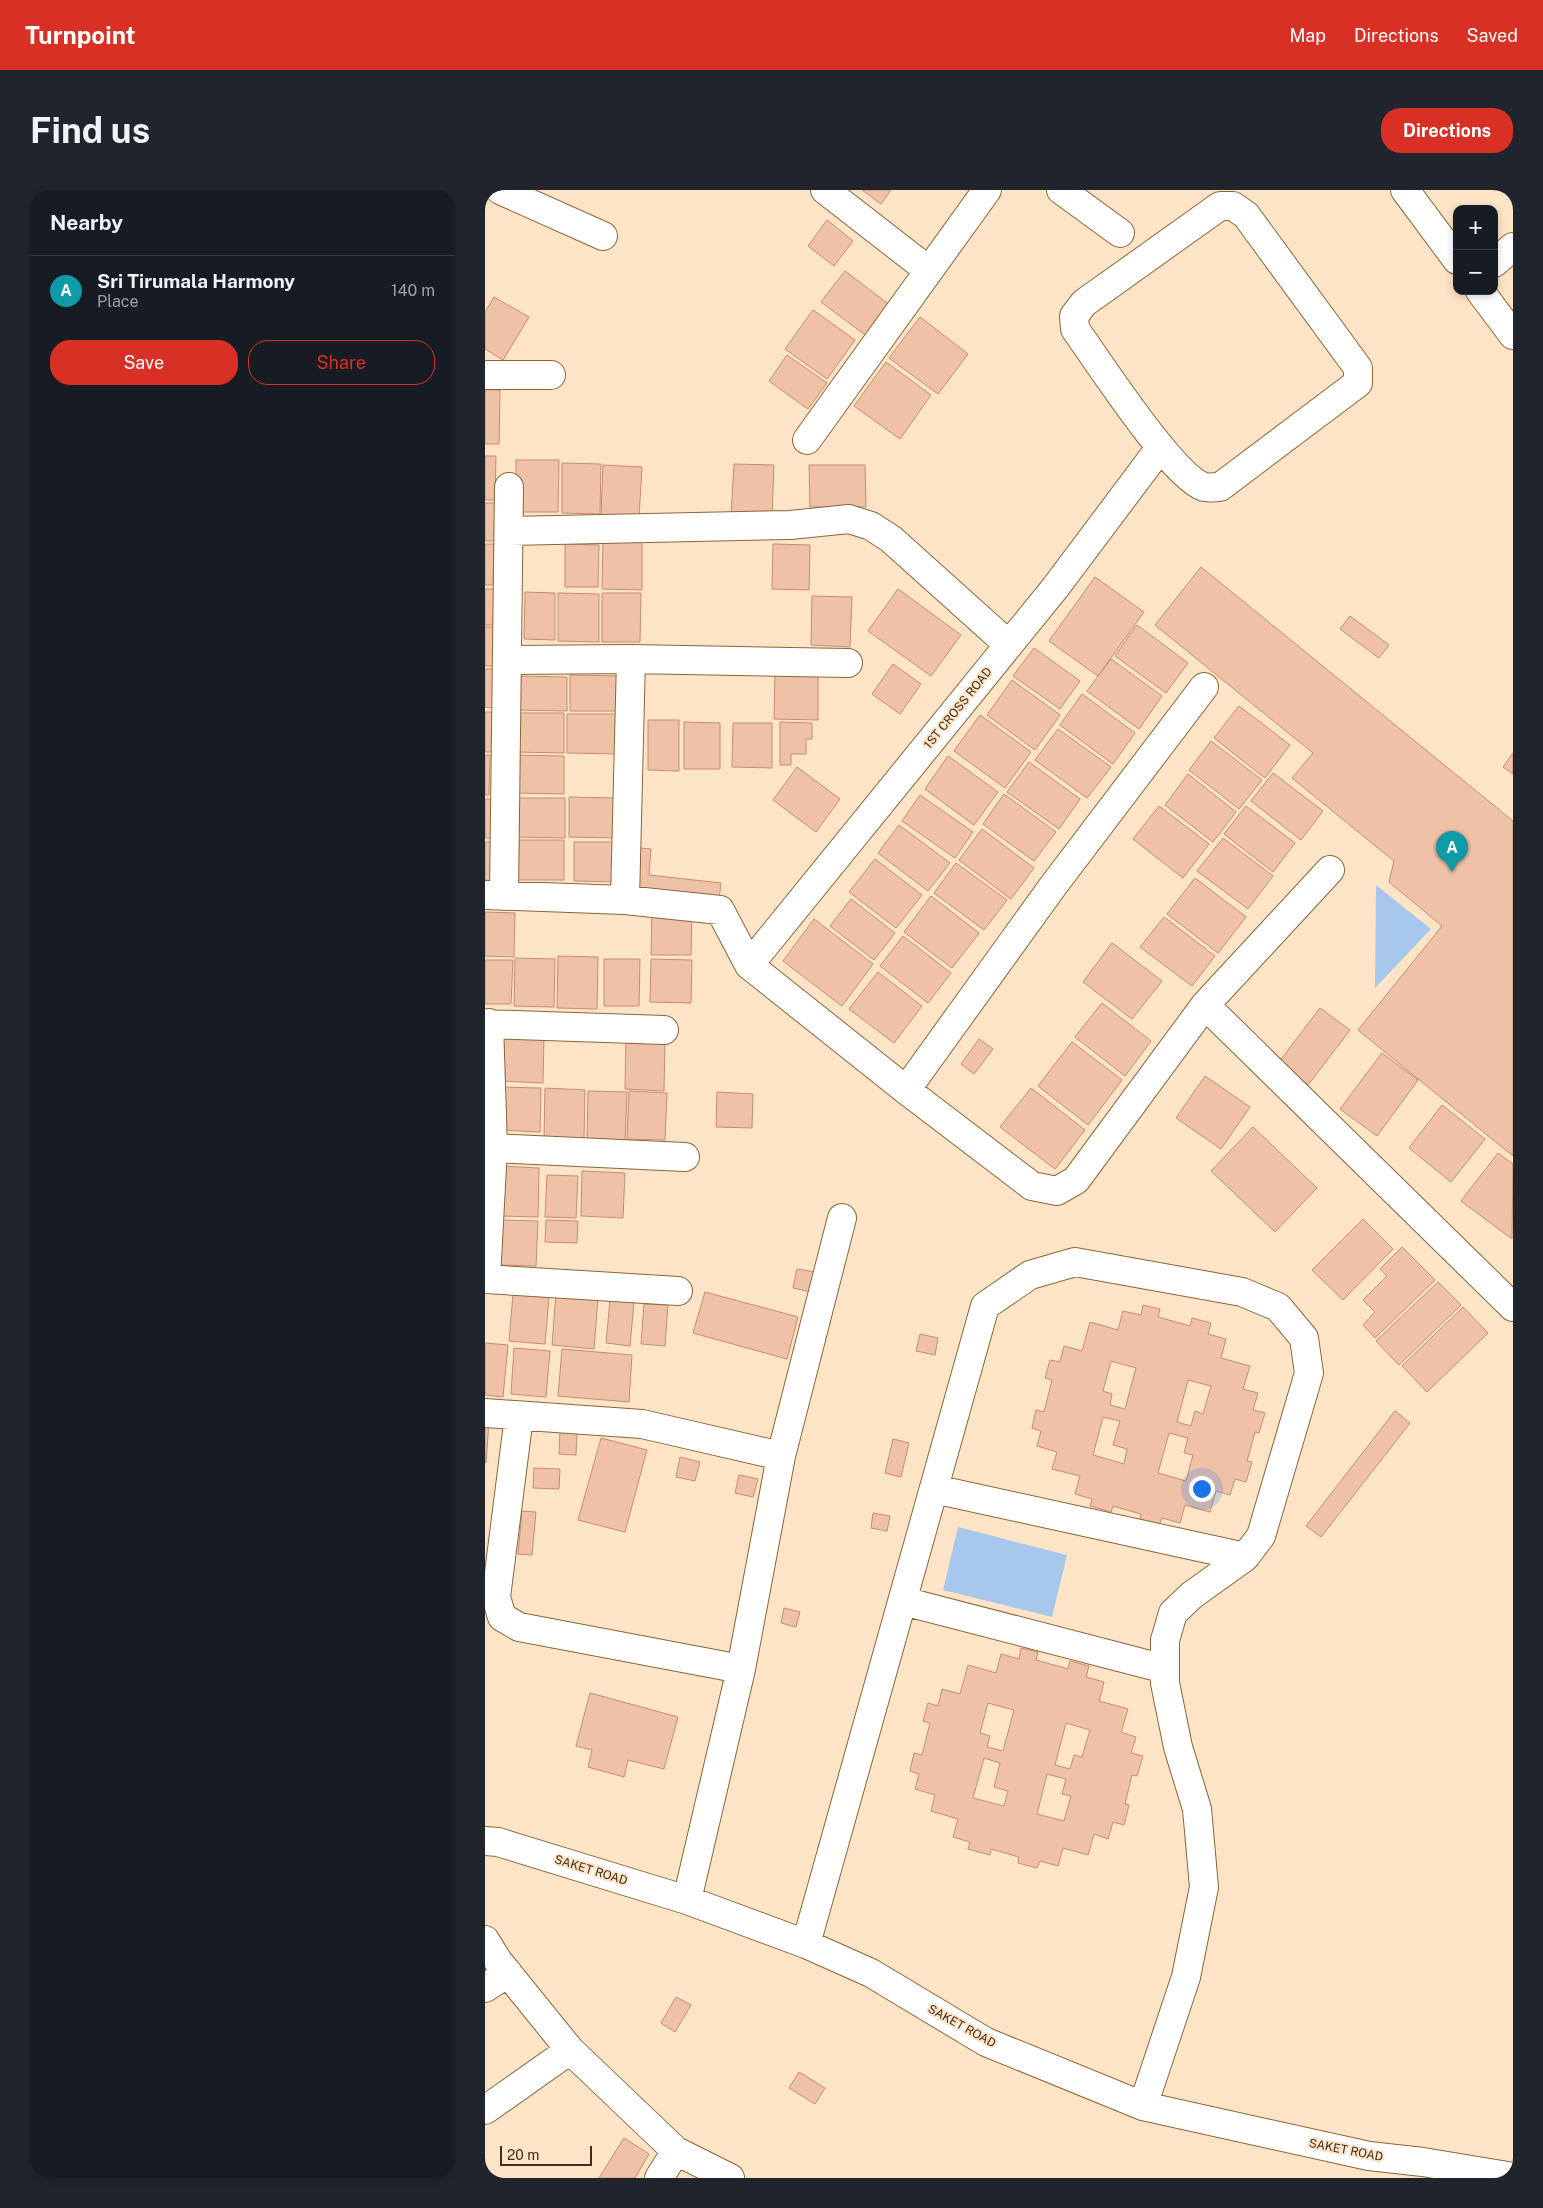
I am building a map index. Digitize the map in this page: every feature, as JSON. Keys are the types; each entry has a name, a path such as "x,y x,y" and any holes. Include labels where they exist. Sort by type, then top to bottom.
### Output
{"street":[{"path":"500,190 549,200 603,236"},
{"path":"825,190 928,270"},
{"path":"807,440 987,190"},
{"path":"1061,190 1120,233"},
{"path":"1405,190 1453,255"},
{"path":"1220,206 1233,206 1246,215 1358,368 1358,383 1220,487 1205,487 1189,476 1161,448 1075,329 1074,316 1083,303 1220,206"},
{"path":"1498,260 1513,247"},
{"path":"1483,295 1513,335"},
{"path":"485,375 551,375"},
{"name":"1ST CROSS ROAD","path":"749,965 1055,588 1161,448"},
{"path":"509,487 507,660 495,895 625,900 720,910 749,965 906,1090 1032,1186 1057,1191 1075,1180 1205,1005 1330,870"},
{"path":"509,531 790,525 849,519 871,526 891,539 1009,645"},
{"path":"507,660 631,659 848,663"},
{"path":"625,900 631,659"},
{"path":"906,1090 1053,886 1204,686"},
{"path":"1205,1005 1513,1307"},
{"path":"664,1030 487,1023 493,1148 485,1279 678,1291"},
{"path":"493,1148 685,1156"},
{"path":"687,1900 741,1669 781,1456 842,1218"},
{"path":"807,1944 985,1306 1030,1275 1075,1262 1242,1292 1277,1307 1304,1338 1309,1373 1261,1536 1245,1557 1192,1595 1173,1613 1165,1640 1165,1682 1178,1747 1197,1809 1203,1887 1186,1977 1143,2106"},
{"path":"485,1413 642,1424 781,1456"},
{"path":"519,1416 496,1596 502,1617 519,1627 741,1669"},
{"path":"934,1489 1245,1557"},
{"path":"903,1600 1165,1669"},
{"name":"SAKET ROAD","path":"485,1841 497,1842 687,1900 807,1944 871,1973 986,2042 1143,2106 1368,2167 1513,2178"},
{"path":"485,1940 508,1973 570,2050 676,2151 730,2178"},
{"path":"485,1988 508,1973"},
{"path":"485,2110 570,2050"},
{"path":"659,2178 676,2151"}],"water":[{"path":"1376,885 1431,929 1375,988"},
{"path":"958,1527 1067,1555 1052,1617 943,1590"}],"building":[{"path":"862,190 891,190 881,204"},
{"path":"827,220 853,241 834,266 808,246"},
{"path":"845,271 891,306 868,337 821,302"},
{"path":"494,297 529,317 503,360 485,349 485,312"},
{"path":"813,310 855,340 827,379 785,349"},
{"path":"920,317 968,354 938,394 889,358"},
{"path":"787,355 827,383 808,409 769,381"},
{"path":"886,362 931,395 900,439 854,406"},
{"path":"485,390 500,390 499,444 485,444"},
{"path":"485,456 496,456 495,500 485,500"},
{"path":"516,460 559,460 558,512 516,512"},
{"path":"562,463 601,464 600,514 562,513"},
{"path":"734,464 774,465 772,517 731,515"},
{"path":"603,465 642,467 639,518 601,516"},
{"path":"809,465 865,465 866,507 810,507"},
{"path":"485,503 495,503 494,541 485,541"},
{"path":"603,541 642,541 642,590 602,589"},
{"path":"485,544 494,544 493,585 485,585"},
{"path":"565,544 599,545 598,587 565,587"},
{"path":"773,544 810,545 809,590 772,589"},
{"path":"1201,567 1513,821 1513,1156 1358,1030 1442,926 1389,882 1394,861 1292,778 1313,753 1155,625"},
{"path":"1095,577 1144,612 1098,676 1049,641"},
{"path":"485,589 494,589 493,625 485,625"},
{"path":"898,589 961,635 931,676 868,631"},
{"path":"525,592 555,593 555,640 524,639"},
{"path":"558,593 599,594 599,642 558,641"},
{"path":"602,593 641,593 640,642 602,642"},
{"path":"812,596 852,597 850,647 811,645"},
{"path":"1350,616 1389,645 1379,658 1340,629"},
{"path":"1137,625 1188,663 1166,693 1115,656"},
{"path":"485,627 494,627 493,666 485,666"},
{"path":"1034,648 1080,681 1060,709 1013,676"},
{"path":"1111,659 1162,696 1139,729 1087,691"},
{"path":"893,664 921,684 900,714 872,694"},
{"path":"485,669 494,669 493,708 485,707"},
{"path":"775,674 818,674 818,720 774,719"},
{"path":"570,675 620,676 620,711 570,711"},
{"path":"515,676 567,677 567,711 515,710"},
{"path":"1012,680 1060,715 1035,750 987,715"},
{"path":"1082,694 1135,733 1113,764 1060,725"},
{"path":"1239,706 1290,745 1265,778 1214,738"},
{"path":"485,712 492,712 492,752 485,752"},
{"path":"514,713 564,713 564,753 514,752"},
{"path":"567,714 620,714 619,754 567,753"},
{"path":"980,715 1031,752 1005,788 954,751"},
{"path":"648,720 679,720 679,771 648,770"},
{"path":"684,722 720,723 720,769 684,769"},
{"path":"780,722 812,723 812,739 806,739 806,754 791,754 791,765 780,765"},
{"path":"733,723 772,723 772,768 732,767"},
{"path":"1058,729 1111,767 1087,798 1035,760"},
{"path":"1211,741 1262,780 1239,809 1189,770"},
{"path":"1513,753 1513,774 1503,767"},
{"path":"485,755 490,755 489,795 485,795"},
{"path":"515,755 564,756 564,794 514,793"},
{"path":"948,756 998,792 974,825 925,789"},
{"path":"1029,762 1080,799 1059,829 1007,792"},
{"path":"797,767 840,799 816,832 773,800"},
{"path":"1273,773 1323,811 1301,840 1251,801"},
{"path":"1188,774 1236,812 1213,842 1165,805"},
{"path":"1004,794 1056,832 1034,861 983,824"},
{"path":"920,795 973,832 955,858 902,821"},
{"path":"569,797 616,798 616,838 569,837"},
{"path":"516,798 565,798 565,838 516,837"},
{"path":"485,799 493,799 493,838 485,838"},
{"path":"1159,806 1209,844 1183,878 1133,839"},
{"path":"1246,806 1295,843 1273,872 1224,834"},
{"path":"899,825 950,863 928,891 878,853"},
{"path":"982,829 1034,868 1011,899 959,860"},
{"path":"1223,838 1273,876 1248,909 1197,871"},
{"path":"519,840 564,840 564,880 518,880"},
{"path":"485,842 493,842 492,881 485,880"},
{"path":"574,842 620,842 620,882 574,881"},
{"path":"629,847 651,849 649,875 721,883 718,908 628,898"},
{"path":"875,859 922,895 896,928 849,892"},
{"path":"956,863 1007,900 984,930 934,893"},
{"path":"1195,878 1246,917 1218,953 1167,914"},
{"path":"931,896 979,933 952,968 904,932"},
{"path":"851,899 895,933 874,960 830,926"},
{"path":"652,907 692,907 691,955 651,955"},
{"path":"485,912 515,913 514,957 485,956"},
{"path":"1164,917 1215,956 1192,986 1140,947"},
{"path":"814,919 873,964 842,1006 783,961"},
{"path":"903,936 951,973 928,1003 880,966"},
{"path":"1112,943 1162,981 1132,1019 1083,982"},
{"path":"558,956 598,957 597,1009 557,1008"},
{"path":"515,958 555,959 554,1007 514,1006"},
{"path":"604,959 640,959 639,1006 604,1006"},
{"path":"651,959 692,960 691,1003 650,1002"},
{"path":"485,960 513,960 511,1004 485,1004"},
{"path":"878,972 922,1006 894,1043 849,1009"},
{"path":"1102,1003 1151,1041 1125,1076 1075,1037"},
{"path":"1320,1008 1350,1030 1308,1085 1279,1062"},
{"path":"503,1035 544,1037 543,1083 502,1081"},
{"path":"979,1039 993,1049 974,1074 961,1064"},
{"path":"626,1040 665,1041 664,1091 625,1089"},
{"path":"1072,1042 1122,1080 1088,1125 1038,1086"},
{"path":"1382,1053 1418,1080 1377,1136 1340,1109"},
{"path":"1205,1076 1250,1107 1221,1149 1176,1118"},
{"path":"500,1087 541,1088 540,1132 499,1130"},
{"path":"545,1088 585,1090 584,1139 544,1137"},
{"path":"1031,1088 1085,1130 1055,1169 1000,1127"},
{"path":"588,1091 627,1092 625,1141 587,1139"},
{"path":"629,1091 667,1093 665,1140 627,1139"},
{"path":"717,1092 753,1094 752,1128 716,1127"},
{"path":"1442,1105 1485,1139 1451,1182 1409,1148"},
{"path":"1253,1127 1317,1188 1275,1232 1211,1171"},
{"path":"1498,1153 1513,1164 1512,1239 1461,1201"},
{"path":"501,1166 539,1168 538,1217 500,1216"},
{"path":"582,1171 625,1173 623,1218 581,1216"},
{"path":"547,1175 578,1176 576,1218 545,1217"},
{"path":"1363,1219 1393,1249 1343,1300 1312,1270"},
{"path":"502,1220 538,1221 536,1266 501,1265"},
{"path":"546,1220 578,1221 577,1243 545,1242"},
{"path":"1402,1247 1435,1280 1375,1338 1363,1325 1375,1312 1363,1300 1387,1276 1380,1269"},
{"path":"797,1269 815,1272 811,1292 793,1288"},
{"path":"1438,1282 1461,1305 1399,1365 1376,1341"},
{"path":"705,1292 798,1317 787,1359 693,1333"},
{"path":"556,1293 598,1298 594,1349 552,1345"},
{"path":"513,1294 549,1297 545,1344 509,1341"},
{"path":"610,1300 634,1302 630,1346 606,1343"},
{"path":"644,1304 668,1305 665,1346 641,1344"},
{"path":"1143,1305 1160,1309 1158,1317 1190,1326 1192,1318 1211,1323 1208,1334 1226,1339 1221,1358 1250,1366 1243,1389 1258,1393 1253,1410 1265,1413 1259,1433 1255,1432 1247,1461 1252,1462 1246,1482 1235,1479 1230,1495 1216,1491 1210,1512 1185,1505 1180,1523 1162,1518 1159,1525 1140,1519 1141,1514 1113,1506 1111,1512 1090,1506 1092,1499 1075,1494 1080,1476 1052,1469 1057,1452 1037,1446 1041,1431 1032,1428 1036,1410 1044,1412 1052,1380 1045,1378 1050,1360 1060,1362 1064,1346 1082,1351 1090,1322 1118,1330 1123,1311 1141,1315","holes":["1111,1361 1136,1368 1125,1409 1110,1405 1112,1394 1103,1391","1188,1380 1211,1386 1203,1414 1195,1411 1191,1426 1177,1422","1103,1417 1120,1421 1113,1445 1127,1449 1124,1464 1093,1455","1169,1433 1188,1438 1184,1453 1193,1455 1186,1481 1158,1473"]},
{"path":"1463,1307 1488,1333 1427,1392 1402,1366"},
{"path":"920,1334 938,1338 935,1355 916,1351"},
{"path":"485,1343 508,1345 503,1397 485,1395"},
{"path":"514,1348 550,1351 546,1397 511,1394"},
{"path":"562,1349 632,1355 629,1402 558,1396"},
{"path":"1395,1411 1410,1423 1321,1537 1306,1526"},
{"path":"485,1422 489,1422 486,1463 485,1462"},
{"path":"560,1430 577,1431 576,1455 559,1454"},
{"path":"601,1438 647,1450 625,1532 578,1520"},
{"path":"893,1439 909,1443 901,1477 885,1473"},
{"path":"680,1457 700,1462 695,1481 676,1477"},
{"path":"534,1468 560,1469 559,1489 533,1488"},
{"path":"739,1475 758,1479 753,1497 735,1493"},
{"path":"522,1511 536,1512 532,1555 518,1554"},
{"path":"873,1513 890,1516 887,1531 871,1528"},
{"path":"784,1608 800,1612 796,1627 781,1623"},
{"path":"1021,1648 1038,1652 1036,1660 1068,1669 1070,1661 1089,1666 1086,1677 1104,1682 1099,1701 1128,1709 1121,1732 1136,1737 1131,1753 1143,1756 1137,1776 1132,1775 1125,1804 1129,1805 1124,1825 1113,1822 1108,1839 1094,1834 1088,1855 1063,1848 1058,1866 1040,1861 1037,1868 1018,1863 1019,1857 991,1849 990,1855 968,1849 970,1842 953,1837 958,1819 931,1811 935,1795 915,1789 919,1774 910,1771 914,1753 922,1755 930,1723 923,1721 928,1703 938,1706 942,1689 960,1694 968,1665 996,1673 1001,1654 1019,1659","holes":["988,1703 1014,1710 1003,1751 987,1747 990,1736 980,1733","1066,1723 1090,1730 1082,1757 1074,1755 1070,1769 1055,1765","984,1758 1000,1763 994,1787 1008,1791 1004,1806 973,1798","1047,1774 1066,1779 1062,1794 1071,1796 1064,1821 1037,1814"]},
{"path":"590,1693 678,1717 664,1769 628,1760 624,1777 588,1767 592,1750 576,1746"},
{"path":"676,1997 691,2005 675,2032 661,2023"},
{"path":"799,2072 825,2088 815,2104 789,2088"},
{"path":"624,2138 649,2154 635,2178 599,2178"}],"place":[{"name":"Sri Tirumala Harmony","path":"1452,872"}]}
